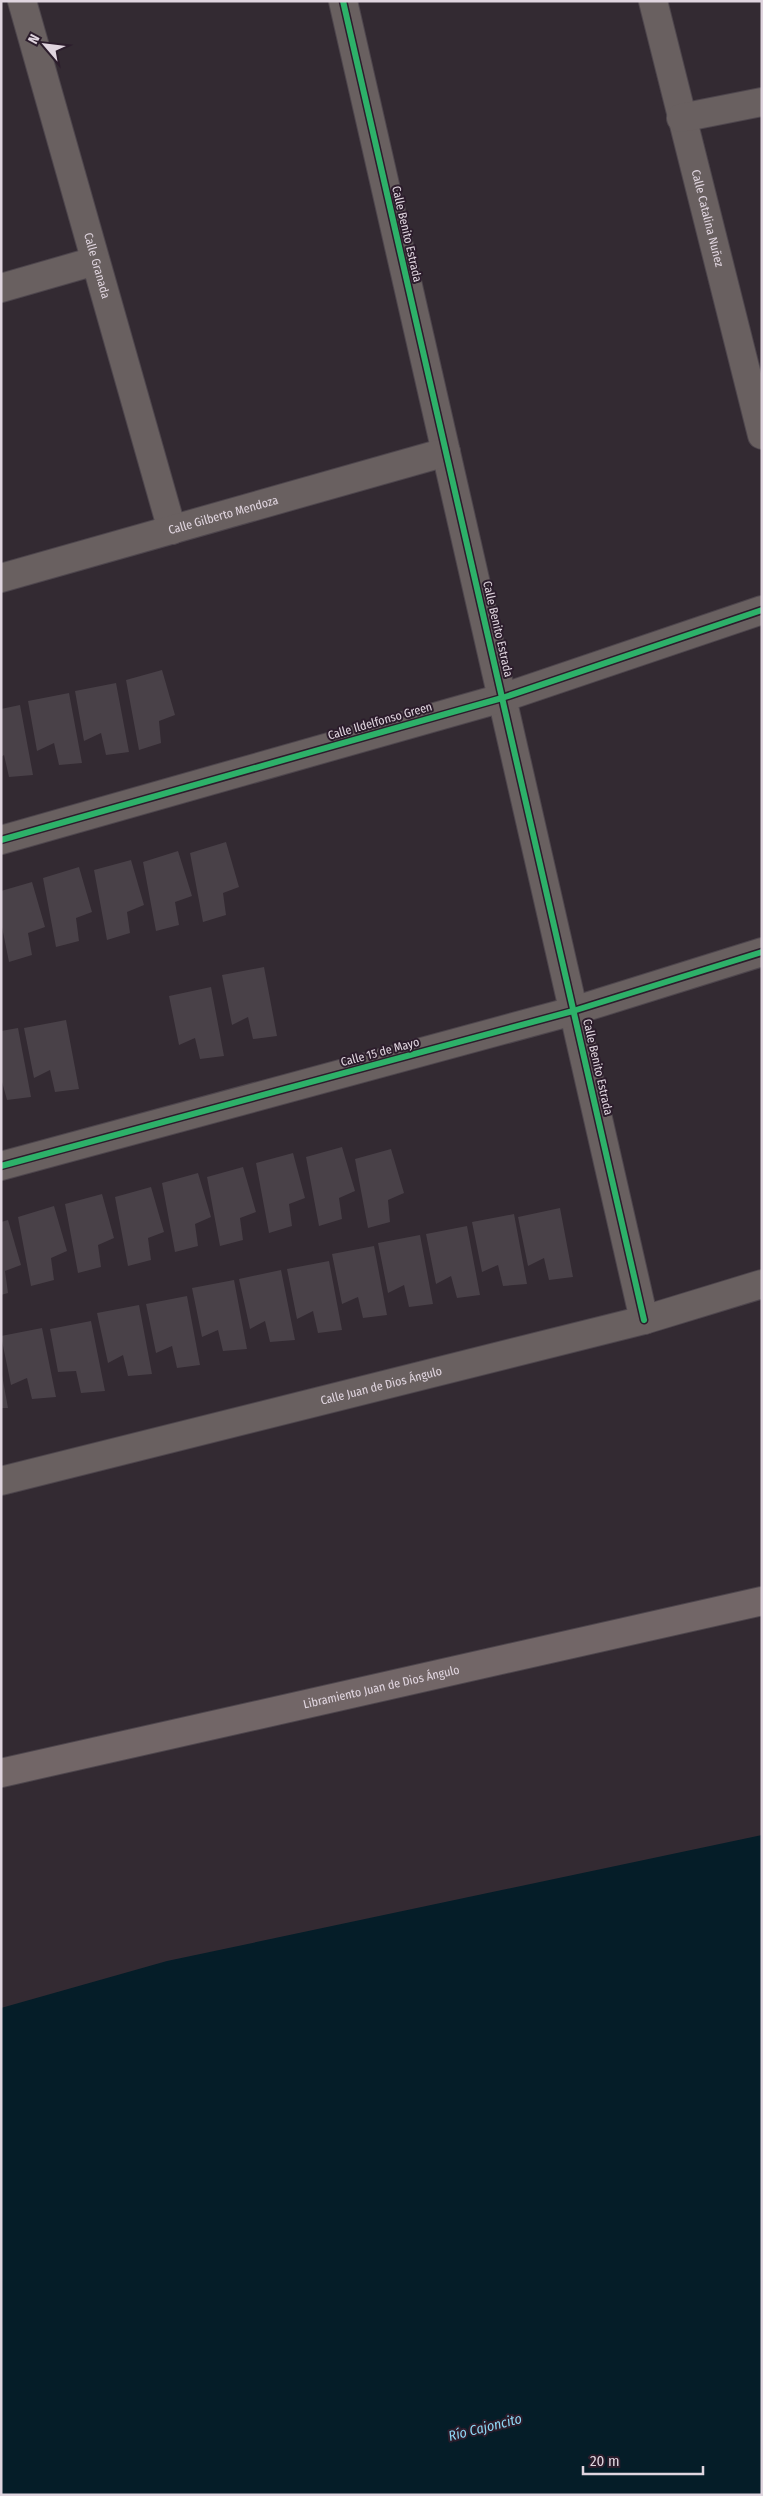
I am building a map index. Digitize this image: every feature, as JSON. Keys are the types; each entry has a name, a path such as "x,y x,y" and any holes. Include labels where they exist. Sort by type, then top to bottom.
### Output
{"highway":[{"name":"Libramiento Juan de Dios Ángulo","path":"1,1773 762,1601"}],"street":[{"name":"Calle Granada","path":"22,1 172,530"},
{"name":"Calle Benito Estrada","path":"343,1 644,1320"},
{"name":"Calle Catalina Nuñez","path":"653,1 762,435"},
{"path":"681,118 762,102"},
{"path":"1,288 95,261"},
{"name":"Calle Gilberto Mendoza","path":"1,578 446,452"},
{"name":"Calle Ildelfonso Green","path":"1,840 502,698 762,610"},
{"name":"Calle 15 de Mayo","path":"1,1166 574,1011 762,952"},
{"name":"Calle Juan de Dios Ángulo","path":"1,1481 644,1320 762,1284"}],"water":[{"name":"Río Cajoncito","path":"762,1835 762,2495 1,2495 1,2008 167,1961"}],"building":[{"path":"162,670 175,715 159,721 161,743 139,750 126,680"},
{"path":"116,683 129,752 106,755 101,733 84,741 75,691"},
{"path":"69,693 82,763 59,765 54,743 37,751 28,701"},
{"path":"20,705 33,775 9,777 4,755 1,757 1,709"},
{"path":"226,842 239,887 223,893 226,915 203,922 190,853"},
{"path":"178,851 192,896 175,902 179,925 156,931 143,862"},
{"path":"131,860 144,905 127,912 130,933 107,940 94,870"},
{"path":"79,867 92,912 76,918 79,941 56,947 43,878"},
{"path":"32,882 45,927 28,933 32,955 9,962 1,922 1,891"},
{"path":"264,967 277,1036 253,1039 248,1017 232,1025 222,975"},
{"path":"211,987 224,1056 200,1059 195,1038 179,1045 169,996"},
{"path":"66,1020 79,1089 55,1092 50,1070 34,1078 24,1028"},
{"path":"18,1028 31,1097 7,1100 1,1078 1,1031"},
{"path":"342,1147 355,1191 339,1198 342,1219 319,1226 306,1157"},
{"path":"391,1149 404,1193 388,1200 390,1222 368,1228 355,1159"},
{"path":"293,1153 305,1198 289,1204 292,1226 269,1233 256,1163"},
{"path":"243,1167 256,1212 240,1218 243,1240 220,1246 207,1177"},
{"path":"198,1173 211,1217 195,1224 198,1246 175,1252 162,1183"},
{"path":"151,1187 164,1232 148,1238 151,1260 128,1266 115,1197"},
{"path":"102,1194 114,1238 98,1245 101,1267 78,1273 65,1204"},
{"path":"54,1206 67,1251 51,1258 54,1280 31,1286 18,1217"},
{"path":"560,1208 573,1277 549,1280 544,1258 528,1266 518,1217"},
{"path":"514,1214 527,1284 503,1286 498,1265 482,1272 472,1222"},
{"path":"8,1220 21,1265 5,1271 8,1293 1,1295 1,1222"},
{"path":"467,1226 480,1295 457,1298 451,1276 436,1284 426,1234"},
{"path":"420,1235 433,1304 409,1307 404,1285 388,1293 378,1243"},
{"path":"374,1246 387,1315 363,1318 358,1297 342,1304 332,1254"},
{"path":"329,1261 342,1330 318,1333 313,1311 297,1319 287,1269"},
{"path":"281,1270 295,1340 270,1342 265,1321 250,1329 239,1279"},
{"path":"234,1280 247,1349 223,1351 218,1330 202,1337 192,1288"},
{"path":"187,1296 200,1365 177,1368 172,1346 156,1353 146,1304"},
{"path":"139,1305 152,1374 128,1376 123,1355 108,1363 97,1313"},
{"path":"91,1321 105,1391 81,1393 76,1371 58,1372 50,1329"},
{"path":"42,1328 56,1397 32,1399 27,1378 11,1385 1,1336"},
{"path":"2,1375 8,1408 1,1408"}],"cycle path":[{"path":"343,1 644,1320"},
{"path":"1,840 502,698 762,610"},
{"path":"1,1166 573,1011 762,952"}]}
